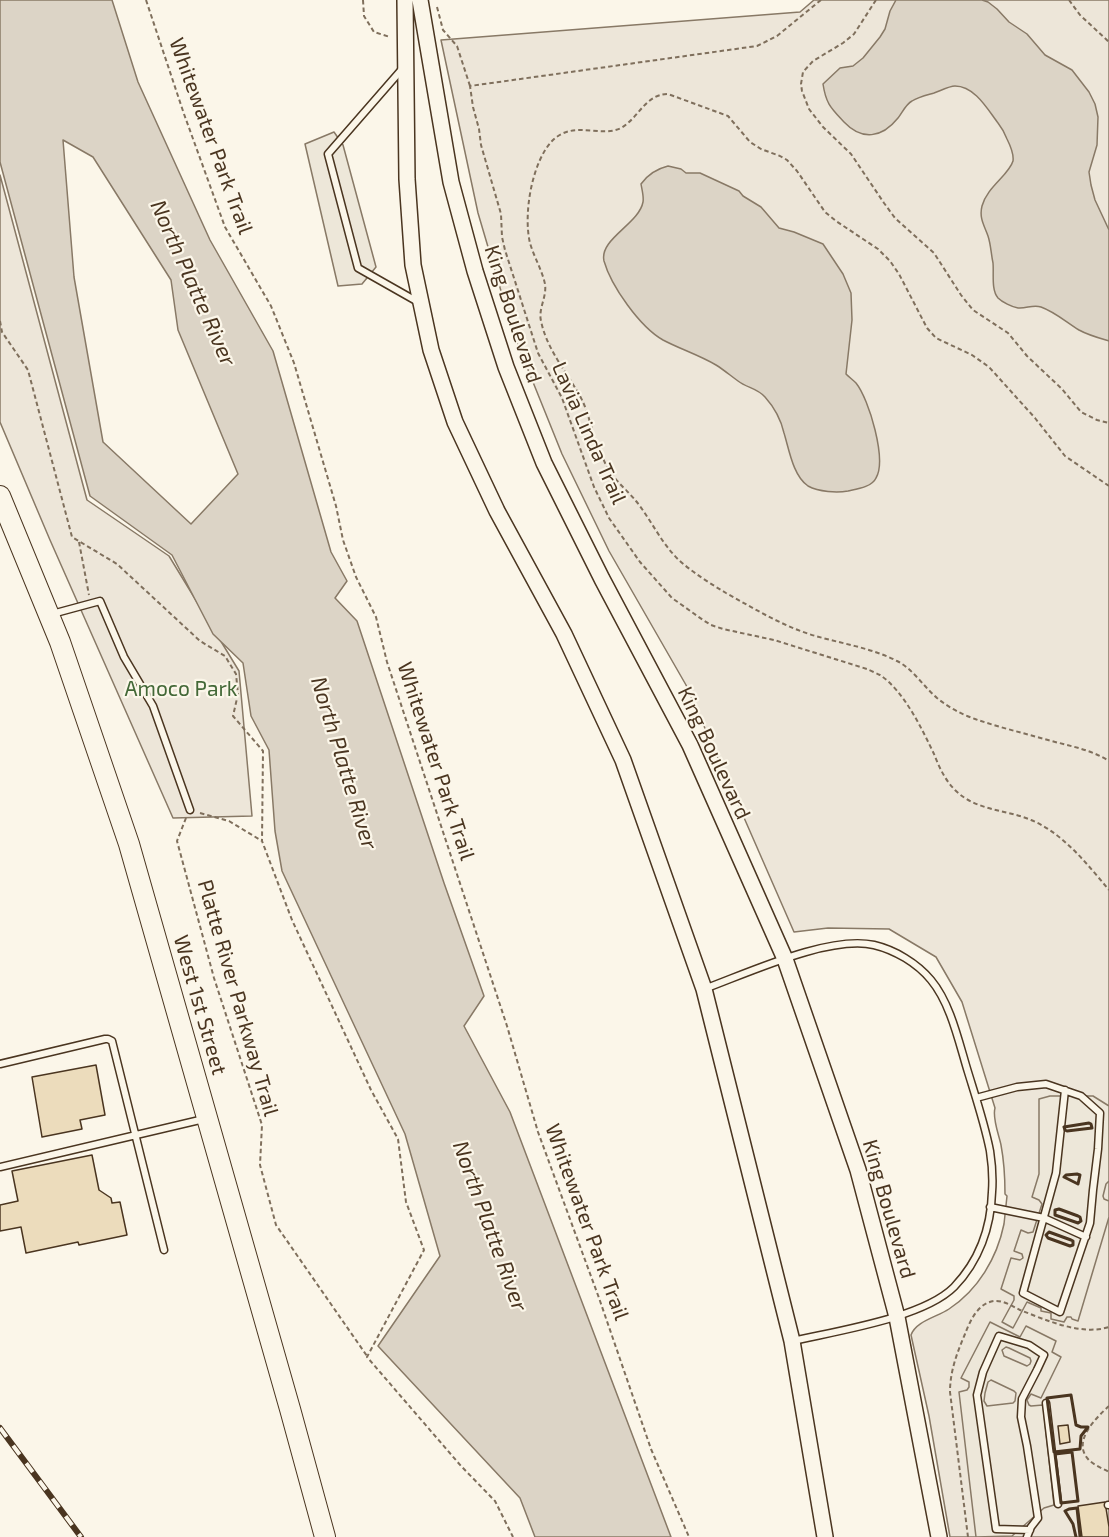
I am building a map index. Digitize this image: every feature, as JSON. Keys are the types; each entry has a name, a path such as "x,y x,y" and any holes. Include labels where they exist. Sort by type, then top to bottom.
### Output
{"main road":[{"name":"West 1st Street","path":"0,496 60,642 129,844 325,1537"}],"street":[{"path":"405,0 407,179 413,264 431,350 455,422 497,511 564,634 623,760 704,989 792,1341 825,1537"},
{"name":"King Boulevard","path":"420,0 450,182 475,271 506,366 544,463 602,579 690,745 785,959 858,1170 897,1317 939,1537"}],"lane":[{"path":"405,65 328,154 358,268 422,304"},
{"path":"49,615 100,601 124,657 153,705 190,810"},
{"path":"704,989 785,959 837,944 874,945 894,952 911,962 931,980 942,996 976,1098 990,1151 992,1192 985,1234 980,1250 956,1285 939,1299 897,1317 792,1341"},
{"path":"0,1064 108,1039 112,1041 164,1250"},
{"path":"976,1098 1017,1087 1046,1084 1065,1090 1081,1096 1100,1113 1090,1223 1060,1312 1023,1293 1056,1173 1065,1090"},
{"path":"0,1167 207,1119"},
{"path":"990,1207 1044,1218 1086,1237"},
{"path":"1027,1537 1038,1518 1021,1417 1022,1399 1044,1355 1029,1345 999,1336 983,1372 977,1395 996,1529 1030,1530"},
{"path":"1046,1403 1058,1504"}],"path":[{"name":"Whitewater Park Trail","path":"146,0 225,227 271,306 294,363 336,506 343,540 356,577 376,617 387,662 507,1026 538,1132 651,1449 689,1537"},
{"path":"363,0 364,16 374,32 405,41"},
{"path":"435,0 443,30 457,46 470,86 757,46 777,36 821,0"},
{"path":"876,0 854,34 843,44 813,61 803,72 802,91 809,109 823,127 851,154 901,224 934,253 973,310 1008,333 1081,412 1109,423"},
{"path":"1069,0 1085,20 1109,42"},
{"name":"Lavia Linda Trail","path":"470,86 481,145 501,214 505,250 534,342 543,365 562,398 597,495 615,528 640,562 672,597 711,625 774,639 880,675 901,696 914,715 941,771 956,791 965,799 978,805 1025,818 1049,830 1072,850 1109,890"},
{"path":"1109,486 1065,456 1035,418 989,367 972,355 936,338 922,319 899,274 884,255 825,212 787,160 760,149 750,142 728,116 668,94 662,94 649,100 622,128 606,131 573,130 556,137 549,146 529,194 528,218 530,243 545,285 545,297 540,316 542,325 556,360 582,400 609,470 636,501 674,555 707,581 774,619 804,632 898,661 936,697 959,712 978,720 1090,751 1109,761"},
{"path":"0,321 2,332 28,370 72,537 117,564 200,641 225,656 236,675 238,694 232,716 262,751 262,842 292,920 371,1090 398,1139 406,1202 424,1250 368,1357"},
{"path":"79,541 90,604"},
{"path":"190,810 229,821 262,842"},
{"name":"Platte River Parkway Trail","path":"190,810 177,842 214,978 262,1125 260,1165 276,1225 368,1357 461,1466 495,1501 513,1537"},
{"path":"1109,1406 1085,1433 1083,1447 1090,1461 1109,1472"}],"green space":[{"path":"814,0 1109,0 1109,1537 950,1537 929,1416 911,1335 917,1326 959,1301 985,1272 1001,1237 1007,1196 995,1108 962,1002 936,957 889,929 828,928 794,932 686,685 609,551 562,454 514,335 478,213 441,40 800,12"},
{"name":"Amoco Park","path":"0,175 87,500 169,556 239,671 252,816 173,818 0,422"}],"shaded area":[{"path":"334,132 343,145 376,267 362,284 338,286 305,144"},
{"path":"1050,1096 1093,1096 1109,1106 1109,1181 1103,1196 1109,1201 1109,1217 1078,1321 1071,1317 1067,1317 1064,1322 1051,1319 1051,1313 1041,1311 1041,1308 1027,1302 1013,1328 1002,1322 1014,1296 1001,1289 1011,1258 1020,1260 1023,1258 1022,1254 1014,1251 1021,1230 1028,1233 1033,1232 1042,1204 1032,1197 1039,1174 1039,1099","holes":["1059,1209 1080,1217 1081,1221 1078,1223 1055,1215 1055,1210","1049,1232 1073,1241 1073,1245 1048,1238 1046,1235"]},
{"path":"990,1322 1020,1337 1026,1326 1056,1341 1052,1352 1061,1357 1041,1398 1031,1394 1027,1400 1031,1406 1043,1405 1054,1505 1044,1508 1012,1536 976,1537 959,1392 967,1390 969,1382 961,1378","holes":["1006,1347 1030,1358 1030,1364 1027,1366 1004,1356 1002,1350","991,1380 1014,1391 1015,1401 987,1406 984,1401 985,1393 988,1382"]}],"water":[{"name":"North Platte River","path":"0,0 112,0 138,82 210,240 273,351 331,552 347,581 335,598 357,621 484,996 464,1026 510,1112 671,1537 535,1537 520,1498 378,1346 440,1256 405,1134 282,871 275,831 269,750 251,716 243,663 213,634 172,555 90,496 0,162","holes":["63,140 93,157 171,280 178,330 238,474 191,524 103,442 74,277"]},
{"path":"896,0 982,0 988,2 1009,22 1027,34 1045,55 1072,70 1089,92 1098,117 1097,145 1089,172 1095,200 1109,230 1109,341 1082,332 1046,309 1035,306 1016,307 1002,301 996,295 990,246 981,210 988,193 1011,166 1013,155 1001,127 975,94 955,86 920,97 908,104 892,125 872,135 851,128 830,105 823,84 840,68 853,66 863,58 885,29"},
{"path":"668,166 681,169 686,173 700,173 739,191 761,207 779,228 823,244 843,274 851,293 852,320 846,374 861,391 871,415 878,444 879,469 876,478 868,486 839,492 823,491 808,486 795,469 783,428 765,397 716,365 654,334 636,316 620,294 604,261 604,253 613,238 640,210 643,200 641,184 646,177"}],"building":[{"path":"96,1065 105,1115 80,1120 82,1129 42,1137 32,1077"},
{"path":"92,1155 99,1190 111,1198 112,1203 120,1202 127,1235 26,1253 21,1227 0,1231 0,1205 18,1201 12,1171"},
{"path":"1068,1425 1070,1442 1060,1444 1058,1426"},
{"path":"1105,1502 1109,1537 1082,1537 1078,1506"}],"railway":[{"path":"0,1428 81,1537"}],"wall":[{"path":"1089,1123 1092,1128 1067,1131 1064,1127 1089,1123"},
{"path":"1077,1174 1080,1175 1078,1184 1064,1177 1077,1174"},
{"path":"1059,1209 1080,1217 1081,1221 1078,1223 1055,1215 1055,1210 1059,1209"},
{"path":"1049,1232 1073,1241 1073,1245 1048,1238 1046,1235 1049,1232"},
{"path":"1071,1395 1076,1425 1088,1427 1081,1436 1080,1449 1054,1452 1047,1398 1071,1395"},
{"path":"1072,1452 1078,1501 1061,1503 1055,1454 1072,1452"},
{"path":"1076,1537 1073,1524 1065,1511 1069,1509 1077,1508 1080,1536"}]}
